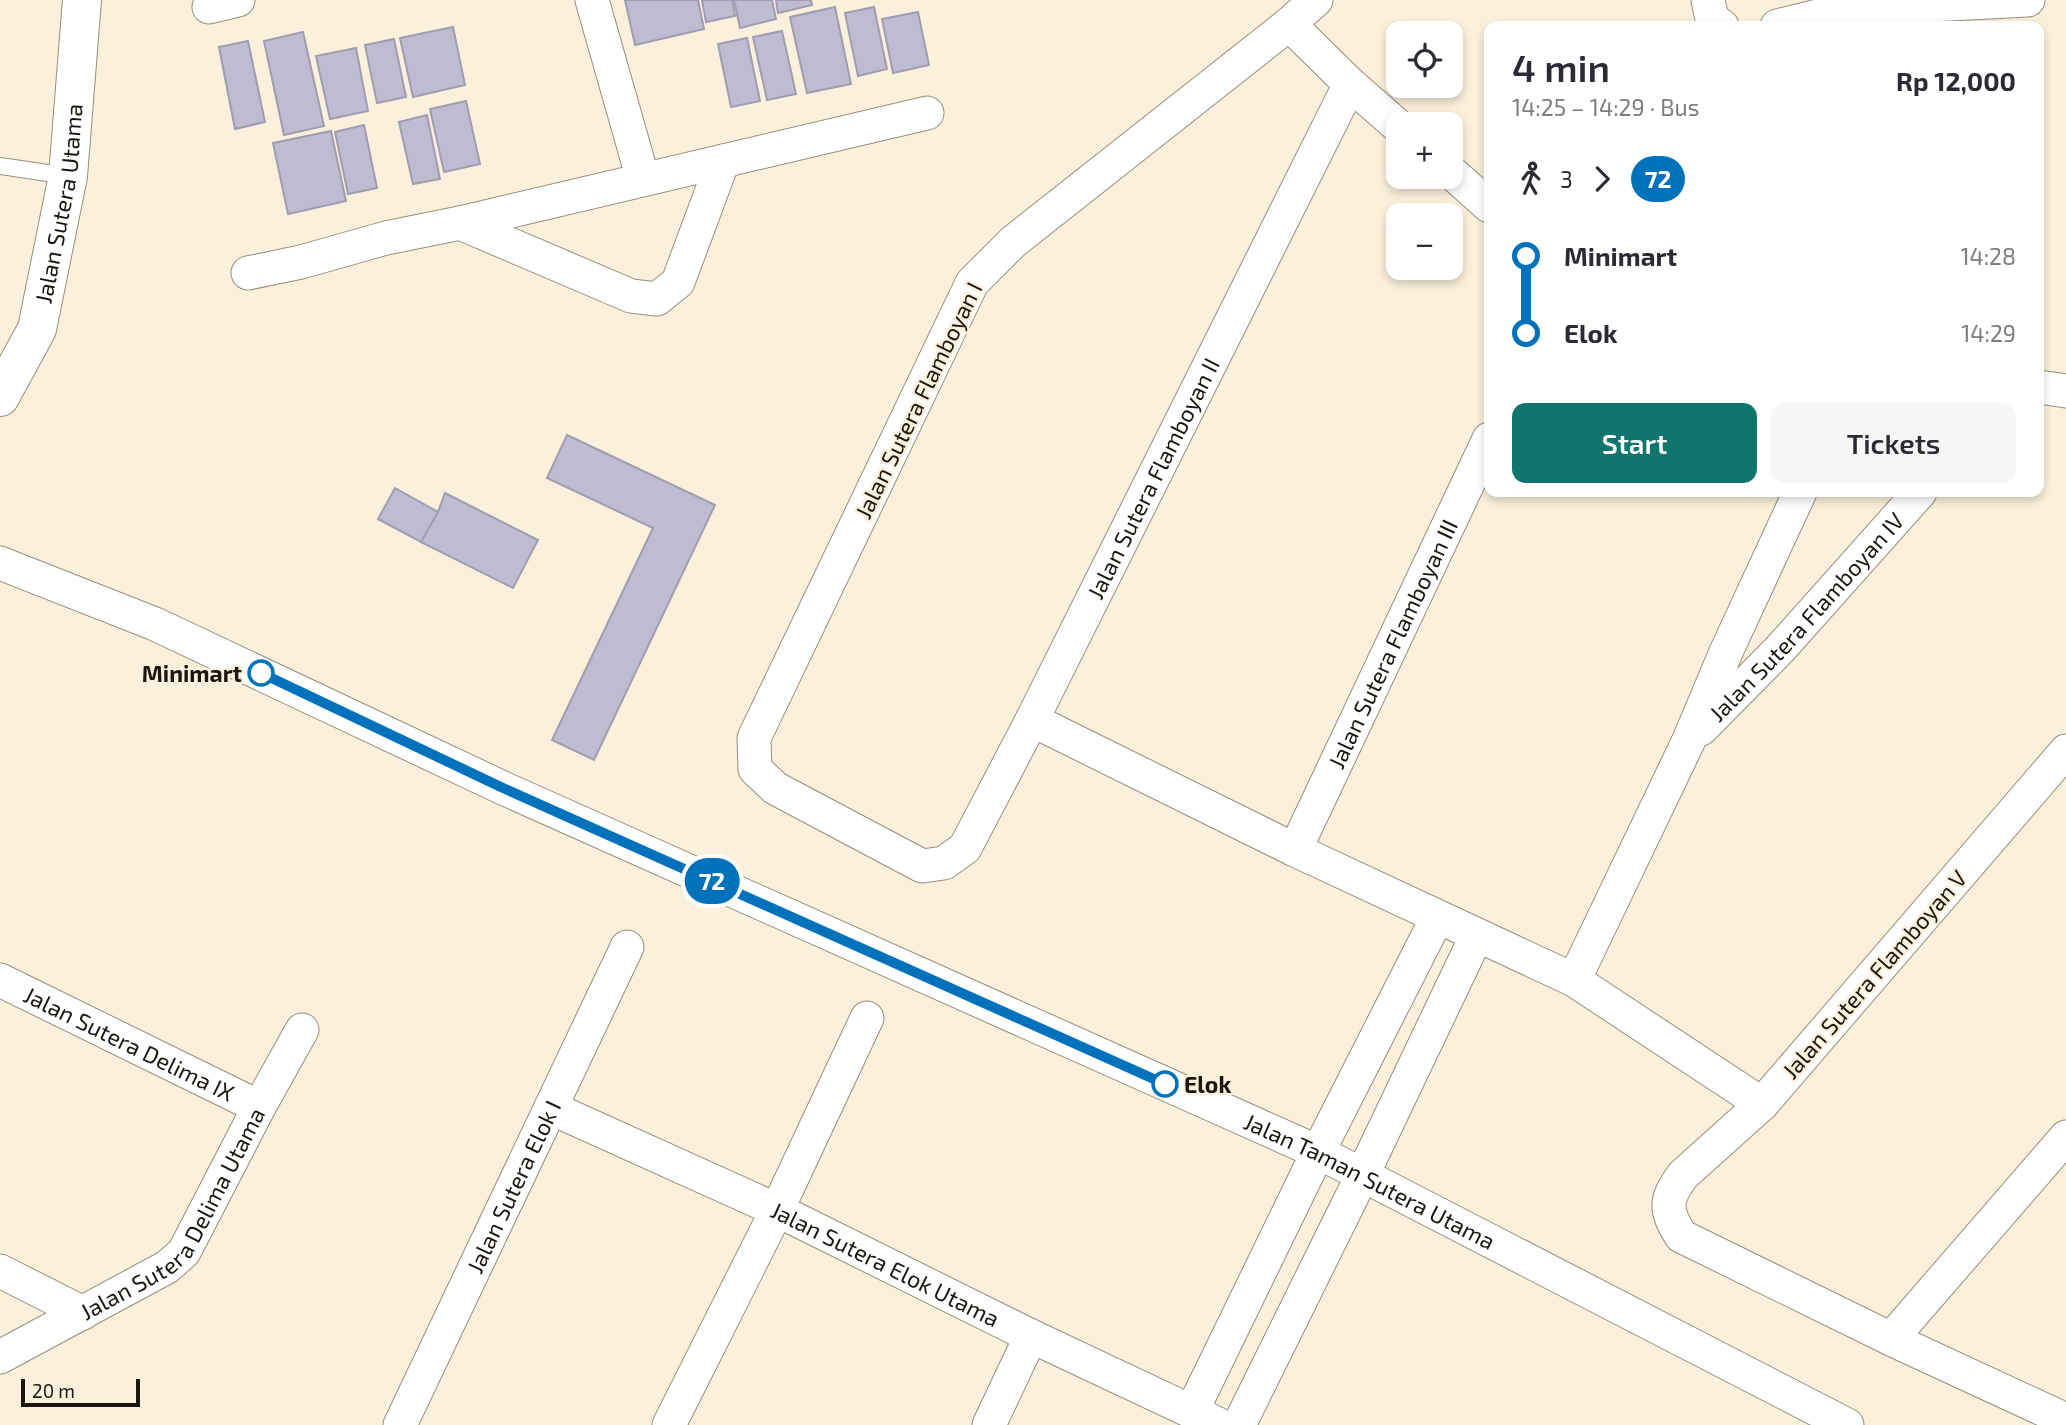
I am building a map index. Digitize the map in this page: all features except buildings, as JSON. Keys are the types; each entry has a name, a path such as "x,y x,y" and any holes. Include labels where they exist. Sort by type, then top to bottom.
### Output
{"street":[{"name":"Jalan Sutera Utama","path":"0,397 37,329 68,176 82,0"},
{"path":"592,0 643,179"},
{"name":"Jalan Sutera Flamboyan I","path":"944,863 922,866 775,788 755,769 754,738 972,282 1013,242 1316,0"},
{"path":"1708,0 1715,21"},
{"path":"1797,21 1830,13 1892,7 2028,0"},
{"path":"1289,24 1386,116"},
{"name":"Jalan Sutera Flamboyan II","path":"944,863 965,848 1032,720 1350,84"},
{"path":"248,273 301,262 386,238 927,113"},
{"path":"460,223 631,296 657,299 678,282 723,161"},
{"path":"1463,183 1484,202"},
{"path":"2044,388 2066,391"},
{"name":"Jalan Sutera Flamboyan III","path":"1295,850 1484,450"},
{"name":"Jalan Sutera Flamboyan IV","path":"1574,980 1689,740 1726,652 1798,497"},
{"name":"Jalan Sutera Flamboyan IV","path":"1689,740 1780,649 1916,497"},
{"name":"Jalan Taman Sutera Utama","path":"0,563 155,624 503,788 1318,1152 1847,1425"},
{"path":"1032,720 1295,850 1574,980 1762,1104"},
{"name":"Jalan Sutera Flamboyan V","path":"1891,1339 1681,1236 1670,1218 1668,1206 1673,1189 1683,1175 1762,1104 2066,751"},
{"path":"1206,1418 1318,1152 1437,918"},
{"path":"1239,1425 1477,935"},
{"name":"Jalan Sutera Elok I","path":"401,1425 627,947"},
{"name":"Jalan Sutera Delima IX","path":"0,980 258,1107"},
{"path":"669,1425 777,1210 867,1018"},
{"name":"Jalan Sutera Delima Utama","path":"0,1357 167,1267 184,1252 258,1107 302,1030"},
{"name":"Jalan Sutera Elok Utama","path":"551,1108 777,1210 1031,1336 1206,1418"},
{"path":"2066,1137 1891,1339 2066,1420"},
{"path":"0,1271 83,1313"},
{"path":"989,1425 1031,1336"}],"lane":[{"path":"0,166 68,176"}],"bus line":[{"name":"72","path":"261,673 503,788 1165,1084"}],"place":[{"name":"Minimart","path":"261,673"},
{"name":"Elok","path":"1165,1084"}]}
